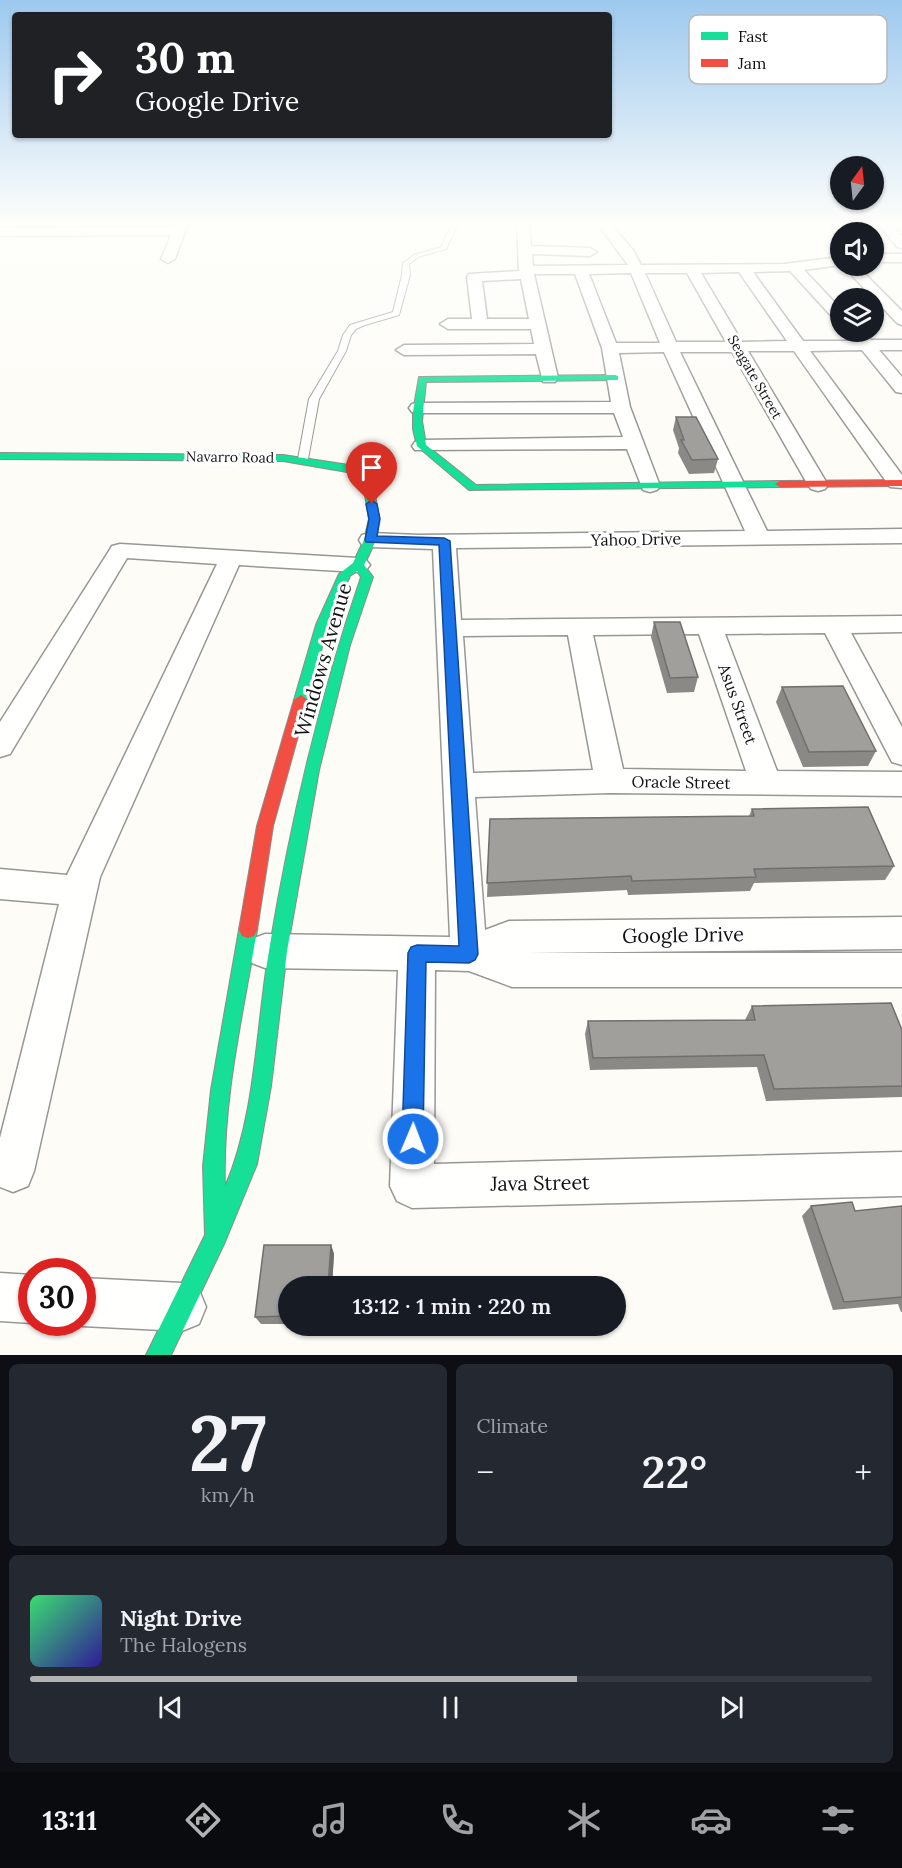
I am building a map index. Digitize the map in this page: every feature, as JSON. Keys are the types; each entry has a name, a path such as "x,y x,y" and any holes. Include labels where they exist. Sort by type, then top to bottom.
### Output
{"street":[{"path":"475,287 480,324"},
{"path":"530,287 549,378"},
{"path":"587,287 610,348 621,407 650,486"},
{"path":"644,287 670,348 759,537"},
{"name":"Seagate Street","path":"702,287 818,484"},
{"path":"756,287 900,483"},
{"path":"813,287 830,306"},
{"path":"870,287 902,320"},
{"path":"448,324 538,324"},
{"path":"863,342 902,388"},
{"path":"610,348 902,345"},
{"path":"404,350 543,349"},
{"path":"615,378 422,379 418,408 418,439 422,446 473,488 900,483"},
{"path":"418,408 621,407"},
{"path":"422,446 634,443"},
{"name":"Navarro Road","path":"0,456 303,459 345,466 357,471 368,482 374,519 370,540 358,565"},
{"name":"Yahoo Drive","path":"370,540 902,536"},
{"path":"444,541 469,954"},
{"path":"0,746 120,552 358,565"},
{"path":"13,1171 83,877 231,558"},
{"name":"Windows Avenue","path":"358,565 367,577 344,645 312,770 278,951 261,1086 246,1164 216,1236 214,1166 221,1090 265,826 322,625 345,574 358,565"},
{"path":"450,628 902,624"},
{"path":"834,625 902,754"},
{"name":"Asus Street","path":"709,626 766,783"},
{"path":"579,627 610,781"},
{"name":"Oracle Street","path":"460,785 610,781 902,784"},
{"path":"0,884 79,891"},
{"name":"Google Drive","path":"469,954 509,937 902,933"},
{"name":"Google Drive","path":"243,950 469,954 512,970 902,970"},
{"name":"Java Street","path":"417,953 411,1186 902,1174"},
{"path":"158,1355 216,1236"},
{"path":"0,1297 18,1298"},
{"path":"96,1303 182,1307"}],"lane":[{"path":"303,459 314,399 342,351 347,334 353,327 362,323 396,313 403,287"}],"building":[{"path":"676,417 696,417 718,459 692,460 681,440 684,440"},
{"path":"654,622 680,622 698,677 670,678"},
{"path":"843,686 876,751 809,752 782,687"},
{"path":"868,807 894,866 754,869 756,877 632,881 631,876 487,883 490,819 754,816 752,809"},
{"path":"891,1003 902,1030 902,1086 774,1089 764,1055 593,1058 588,1021 755,1020 752,1006"},
{"path":"852,1202 855,1211 902,1206 902,1297 844,1302 811,1206"},
{"path":"264,1245 331,1245 329,1276 278,1276 278,1316 255,1317"}],"traffic: fast":[{"path":"615,378 422,379 417,412 419,438 422,446 473,488 780,484"},
{"path":"0,456 283,458 345,467 357,471 368,482 374,519 370,540 358,565 345,574 322,625 301,700"},
{"path":"158,1355 216,1236 246,1164 261,1086 278,951 312,770 344,645 367,577 358,565"},
{"path":"216,1236 214,1166 221,1090 248,930"}],"traffic: jam":[{"path":"780,484 902,483"},
{"path":"248,930 265,826 301,700"}],"route":[{"path":"372,504 374,519 370,540 444,541 452,651 469,954 417,953 413,1139"}]}
